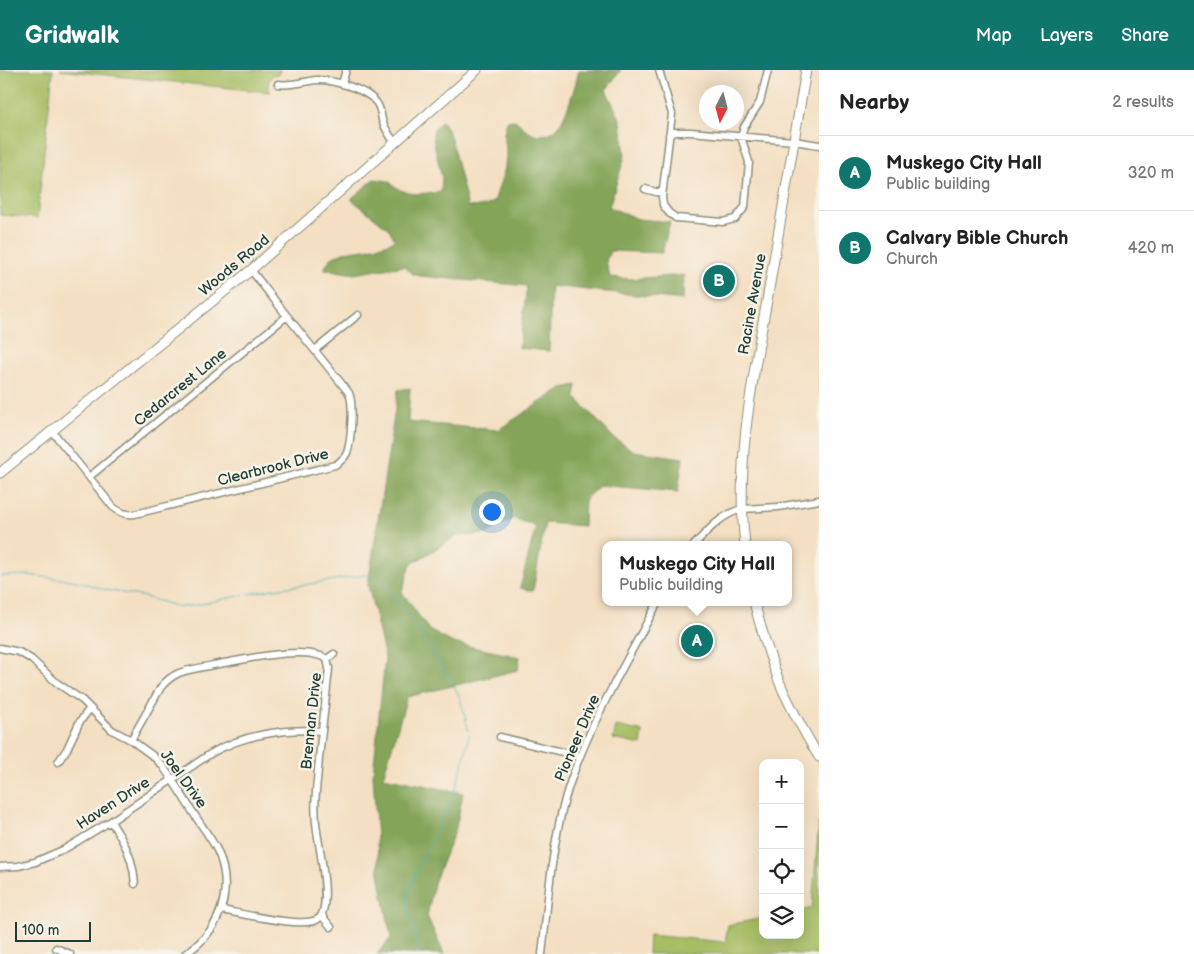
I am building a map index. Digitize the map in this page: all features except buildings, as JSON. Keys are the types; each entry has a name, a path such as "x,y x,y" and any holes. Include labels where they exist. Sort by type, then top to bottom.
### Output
{"main road":[{"name":"Woods Road","path":"0,473 251,270 477,70"},
{"name":"Racine Avenue","path":"745,541 742,472 747,418 806,70"},
{"path":"755,606 779,680 819,757"}],"street":[{"path":"342,84 346,70"},
{"path":"659,70 672,114 662,193 664,205 669,213 676,218 724,222 735,219 745,208 750,162 741,137 744,127 760,102 768,70"},
{"path":"278,84 286,85 328,80 364,91 376,101 386,130 395,143"},
{"path":"669,135 675,132 691,132 819,145"},
{"path":"645,189 662,193"},
{"name":"Clearbrook Drive","path":"52,431 113,507 120,512 130,514 335,465 344,458 348,450 352,414 351,398 346,388 251,270"},
{"path":"315,350 358,315"},
{"name":"Cedarcrest Lane","path":"89,477 287,316"},
{"path":"698,541 722,519 734,512 819,500"},
{"name":"Pioneer Drive","path":"542,954 555,842 565,799 579,756 600,711 656,606"},
{"name":"Joel Drive","path":"0,648 18,652 31,659 57,683 82,700 112,730 131,740 153,756 162,765 208,834 224,868 224,897 221,910 213,927 198,945 185,954"},
{"name":"Brennan Drive","path":"131,740 161,687 166,681 179,673 280,654 318,655 327,659 330,668 315,805 316,829 324,879 325,906 322,916"},
{"path":"327,659 334,654"},
{"path":"58,762 67,749 79,723 90,708"},
{"name":"Haven Drive","path":"0,867 18,866 35,862 50,857 71,846 216,751 253,737 292,730 322,731"},
{"path":"500,738 579,756"},
{"path":"111,821 131,858 135,884"},
{"path":"221,910 274,920 300,922 313,922 322,916 331,927"},
{"path":"56,948 70,954"}],"green space":[{"path":"0,70 53,70 37,218 0,215"},
{"path":"60,70 280,70 279,74 273,75 270,79 268,85 271,92 268,92"},
{"path":"579,70 621,70 606,90 621,121 625,156 609,207 638,219 670,222 662,253 610,251 606,261 610,277 630,279 684,275 683,300 551,286 549,351 519,348 527,286 420,276 413,274 404,266 354,274 324,269 330,259 343,252 365,249 395,240 389,229 351,199 374,179 388,181 400,190 415,194 441,192 442,178 433,139 433,131 442,121 449,132 468,207 485,206 494,202 505,168 506,149 504,134 507,121 515,120 526,130 534,134 543,135 554,131 567,110"},
{"path":"577,385 575,397 614,438 634,451 683,458 678,492 600,485 585,499 584,526 545,523 533,591 520,588 536,527 514,518 486,534 457,536 411,564 402,592 429,630 453,643 520,657 518,670 407,697 383,777 463,793 456,828 434,883 427,916 444,954 377,954 391,938 379,874 373,774 385,658 368,585 398,390 410,388 408,422 498,430 562,388"},
{"path":"616,726 643,732 641,745 613,739"},
{"path":"819,822 819,954 648,954 649,935 725,942 728,925 759,919 759,939 804,939 804,910 812,908"}],"waterway":[{"path":"0,576 27,575 77,581 106,590 145,597 180,607 273,589 365,575 373,577 382,583 420,631 459,696 468,730"},
{"path":"420,954 407,905 408,893 417,869 456,788 469,735"}],"place":[{"name":"Calvary Bible Church","path":"719,281"},
{"name":"Muskego City Hall","path":"697,641"}]}
